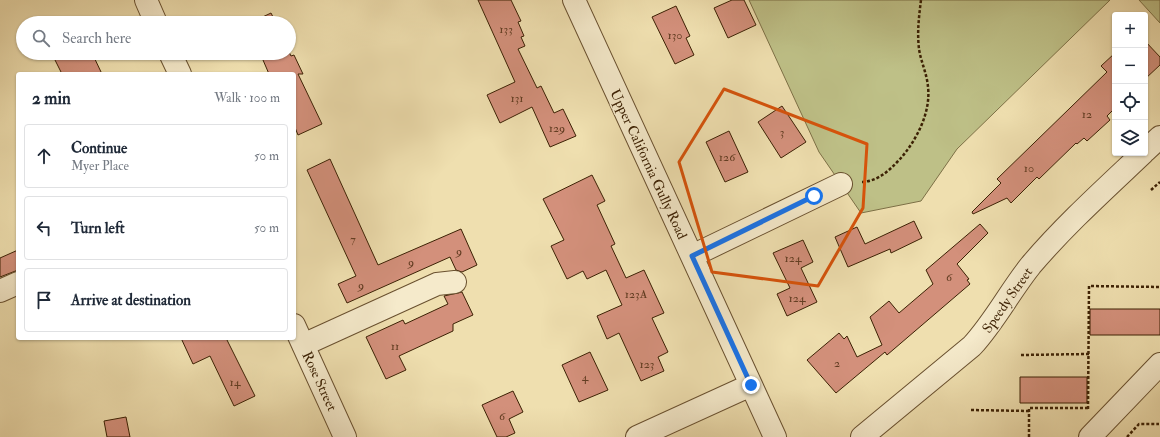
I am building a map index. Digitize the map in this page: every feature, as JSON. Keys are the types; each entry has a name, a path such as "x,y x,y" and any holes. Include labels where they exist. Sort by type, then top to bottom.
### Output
{"street":[{"path":"146,0 153,16"},
{"name":"Upper California Gully Road","path":"574,0 775,437"},
{"path":"173,60 179,72"},
{"name":"Speedy Street","path":"1148,148 1160,137"},
{"name":"Speedy Street","path":"862,437 972,346 984,333 1014,287 1048,245 1140,156"},
{"path":"692,256 840,184"},
{"path":"303,345 437,284 455,282"},
{"path":"0,291 16,284"},
{"name":"Rose Street","path":"296,329 345,437"},
{"path":"1092,435 1159,366"},
{"path":"637,437 751,385"}],"path":[{"path":"840,184 874,181 885,173 906,152 921,126 928,96 928,86 920,49 918,31 921,0"},
{"path":"1151,190 1160,182"},
{"path":"1092,435 1088,426 1089,286 1160,287"},
{"path":"1020,355 1088,354"},
{"path":"1029,437 1029,408 1088,408"},
{"path":"971,410 1029,411"},
{"path":"1127,437 1138,424 1159,424"}],"highlighted area":[{"path":"724,89 867,144 863,208 818,286 712,272 679,162"}],"green space":[{"path":"749,0 1110,0 957,149 921,201 861,213 819,152"},
{"path":"1139,0 1160,0 1160,23"}],"building":[{"path":"478,0 511,0 521,21 518,22 524,36 521,37 525,46 518,49 537,88 541,86 554,113 563,109 576,136 550,147 532,107 500,123 487,95 515,82"},
{"path":"732,0 744,0 756,25 728,38 714,8"},
{"path":"676,6 690,36 686,38 694,55 675,64 652,17"},
{"path":"271,13 272,16 265,16"},
{"path":"1148,44 1160,57 1160,65 1148,76"},
{"path":"1112,56 1112,111 1107,116 1110,120 1087,141 1084,138 1077,144 1076,143 1039,179 1037,177 1011,203 1007,198 973,214 972,212 1001,183 997,179 1107,72 1101,66"},
{"path":"296,59 303,74 298,74 322,124 298,135 296,130 296,72 268,72 263,60"},
{"path":"55,60 95,60 101,72 61,72"},
{"path":"782,106 806,142 781,158 758,122"},
{"path":"729,131 748,172 725,182 706,142"},
{"path":"330,159 378,265 461,229 477,265 462,272 456,270 450,257 347,303 338,284 356,276 307,170"},
{"path":"592,175 605,201 597,205 615,244 611,246 626,278 644,270 664,313 652,318 668,352 658,357 664,371 641,381 619,333 607,339 597,316 622,305 606,270 587,279 583,271 567,279 551,246 564,240 543,199"},
{"path":"914,221 922,238 891,253 890,249 848,267 835,237 857,227 865,244"},
{"path":"980,224 988,233 957,264 969,279 967,280 970,284 887,355 885,352 836,393 807,360 839,333 844,339 847,336 857,357 882,345 870,317 889,301 899,313 933,284 926,270"},
{"path":"803,240 813,262 801,268 817,302 787,316 777,294 790,288 773,253"},
{"path":"16,251 16,271 0,277 0,258"},
{"path":"462,292 473,315 453,324 453,331 399,356 406,370 386,379 366,337 403,320 405,324 448,304 444,296"},
{"path":"1090,309 1160,309 1160,335 1090,335"},
{"path":"182,340 227,340 255,396 234,406 210,356 193,364"},
{"path":"590,352 608,390 579,402 562,365"},
{"path":"1020,377 1087,377 1087,403 1020,403"},
{"path":"513,391 523,412 509,419 515,433 506,437 497,437 482,405"},
{"path":"126,417 130,437 107,437 104,421"}],"route":[{"path":"751,385 692,256 814,196"}]}
